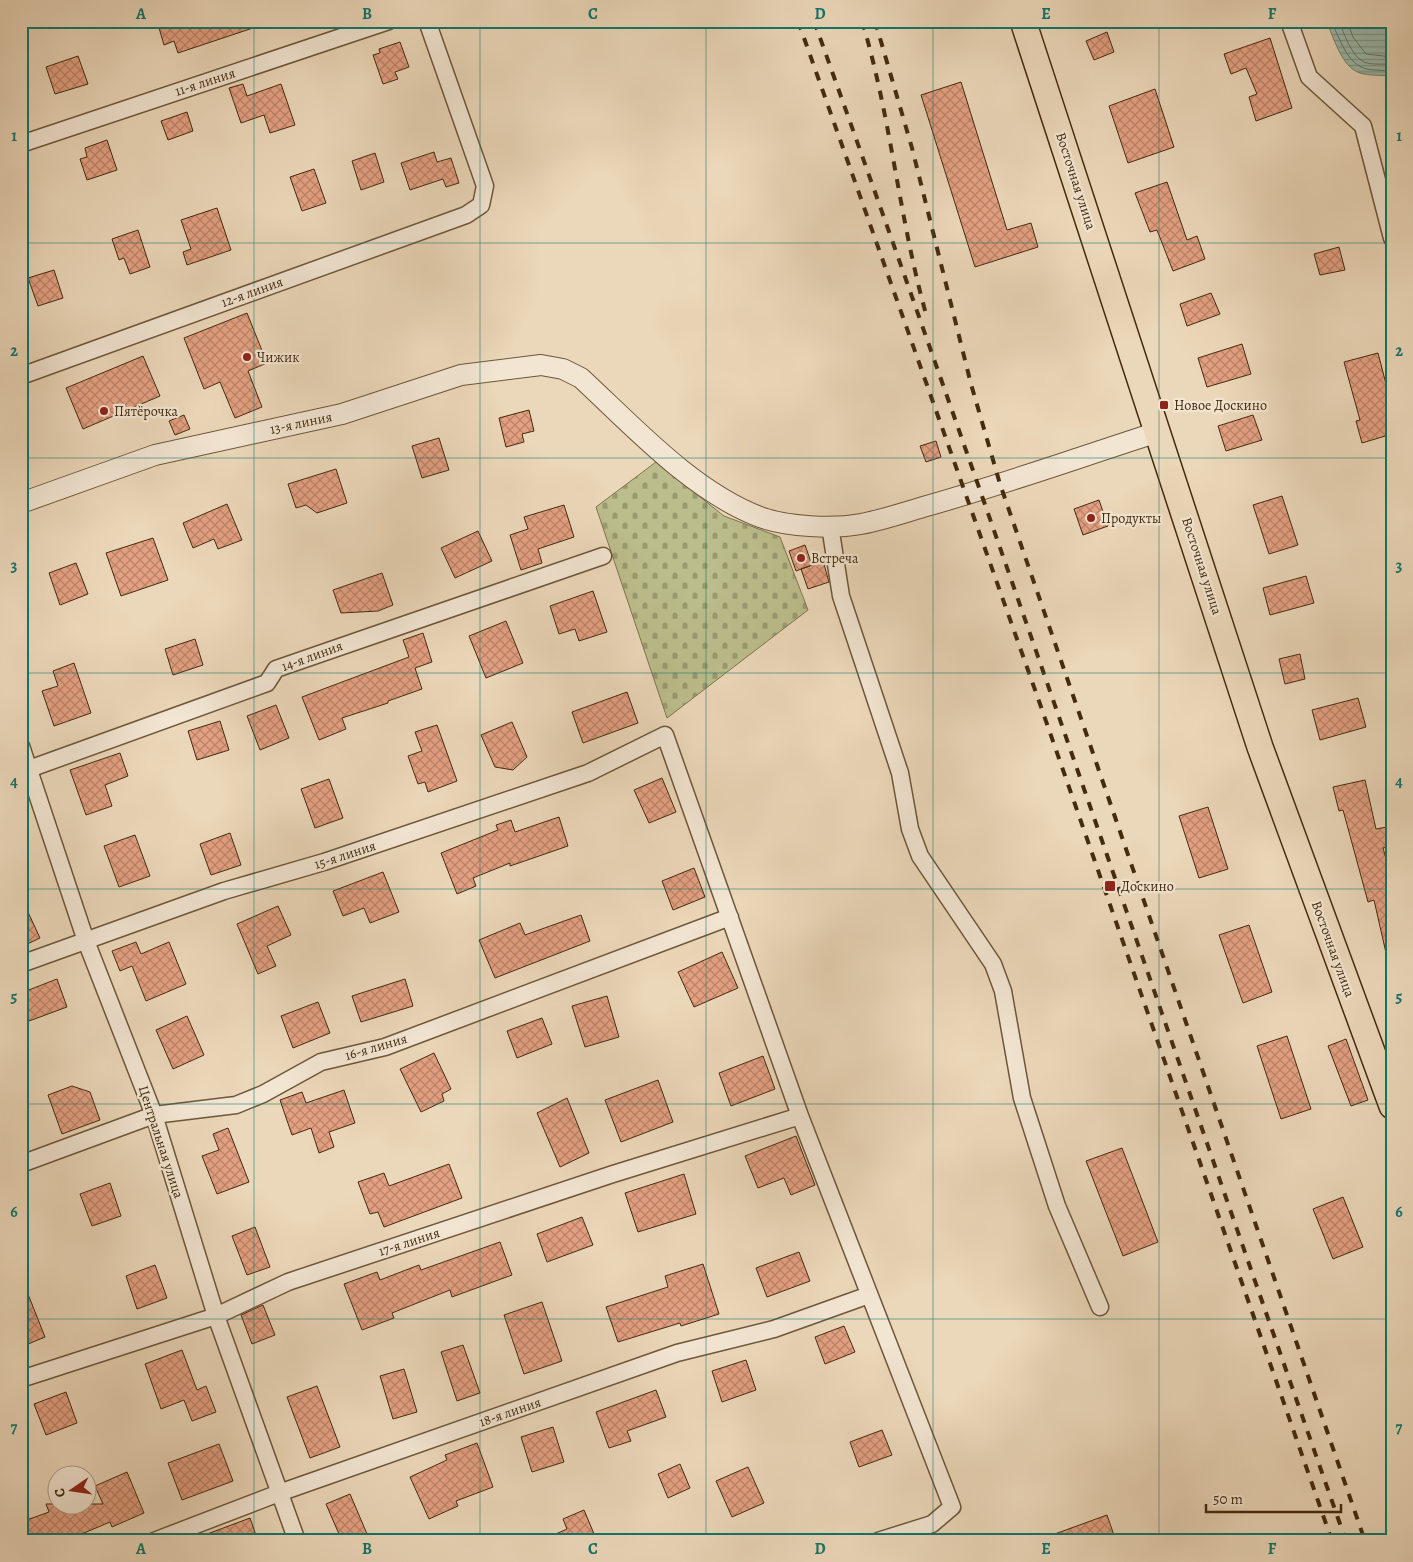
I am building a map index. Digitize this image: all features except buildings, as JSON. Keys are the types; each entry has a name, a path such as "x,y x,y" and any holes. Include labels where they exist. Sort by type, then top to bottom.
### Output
{"main road":[{"name":"Восточная улица","path":"1023,21 1260,747 1385,1074 1392,1106"}],"street":[{"name":"11-я линия","path":"21,144 389,21"},
{"name":"12-я линия","path":"21,376 466,215 481,205 485,186 427,21"},
{"path":"1289,21 1308,77 1363,126 1392,238"},
{"name":"13-я линия","path":"21,503 155,455 342,414 461,375 540,365 563,369 581,378 690,476 731,503 761,517 788,523 830,526 861,524 937,503 1158,432"},
{"path":"830,526 841,596 900,773 910,829 920,856 993,964 1003,991 1024,1106 1057,1206 1100,1307"},
{"name":"14-я линия","path":"24,757 267,683 276,669 603,556"},
{"name":"15-я линия","path":"21,964 224,891 324,862 588,773 665,735 730,917"},
{"name":"Центральная улица","path":"24,757 86,941 154,1116 216,1316 297,1541"},
{"path":"730,917 800,1116 952,1507 932,1524 878,1541"},
{"name":"16-я линия","path":"21,1164 154,1116 236,1105 263,1094 320,1062 385,1047 730,917"},
{"name":"17-я линия","path":"21,1379 216,1316 288,1282 613,1174 800,1116"},
{"name":"18-я линия","path":"154,1541 280,1493 678,1353 774,1329 869,1295"}],"green space":[{"path":"656,462 724,516 780,537 808,610 667,718 596,507"}],"water":[{"path":"1326,21 1392,21 1392,76 1367,75 1353,70 1343,58"}],"railway":[{"path":"798,21 1040,704 1332,1541"},
{"path":"814,21 1346,1541"},
{"path":"862,21 872,57 909,241 926,314"},
{"path":"875,21 912,148 971,384 1000,484 1365,1541"}],"place":[{"name":"Чижик","path":"247,357"},
{"name":"Новое Доскино","path":"1164,405"},
{"name":"Пятёрочка","path":"104,411"},
{"name":"Продукты","path":"1091,518"},
{"name":"Встреча","path":"801,558"},
{"name":"Доскино","path":"1110,886"}]}
